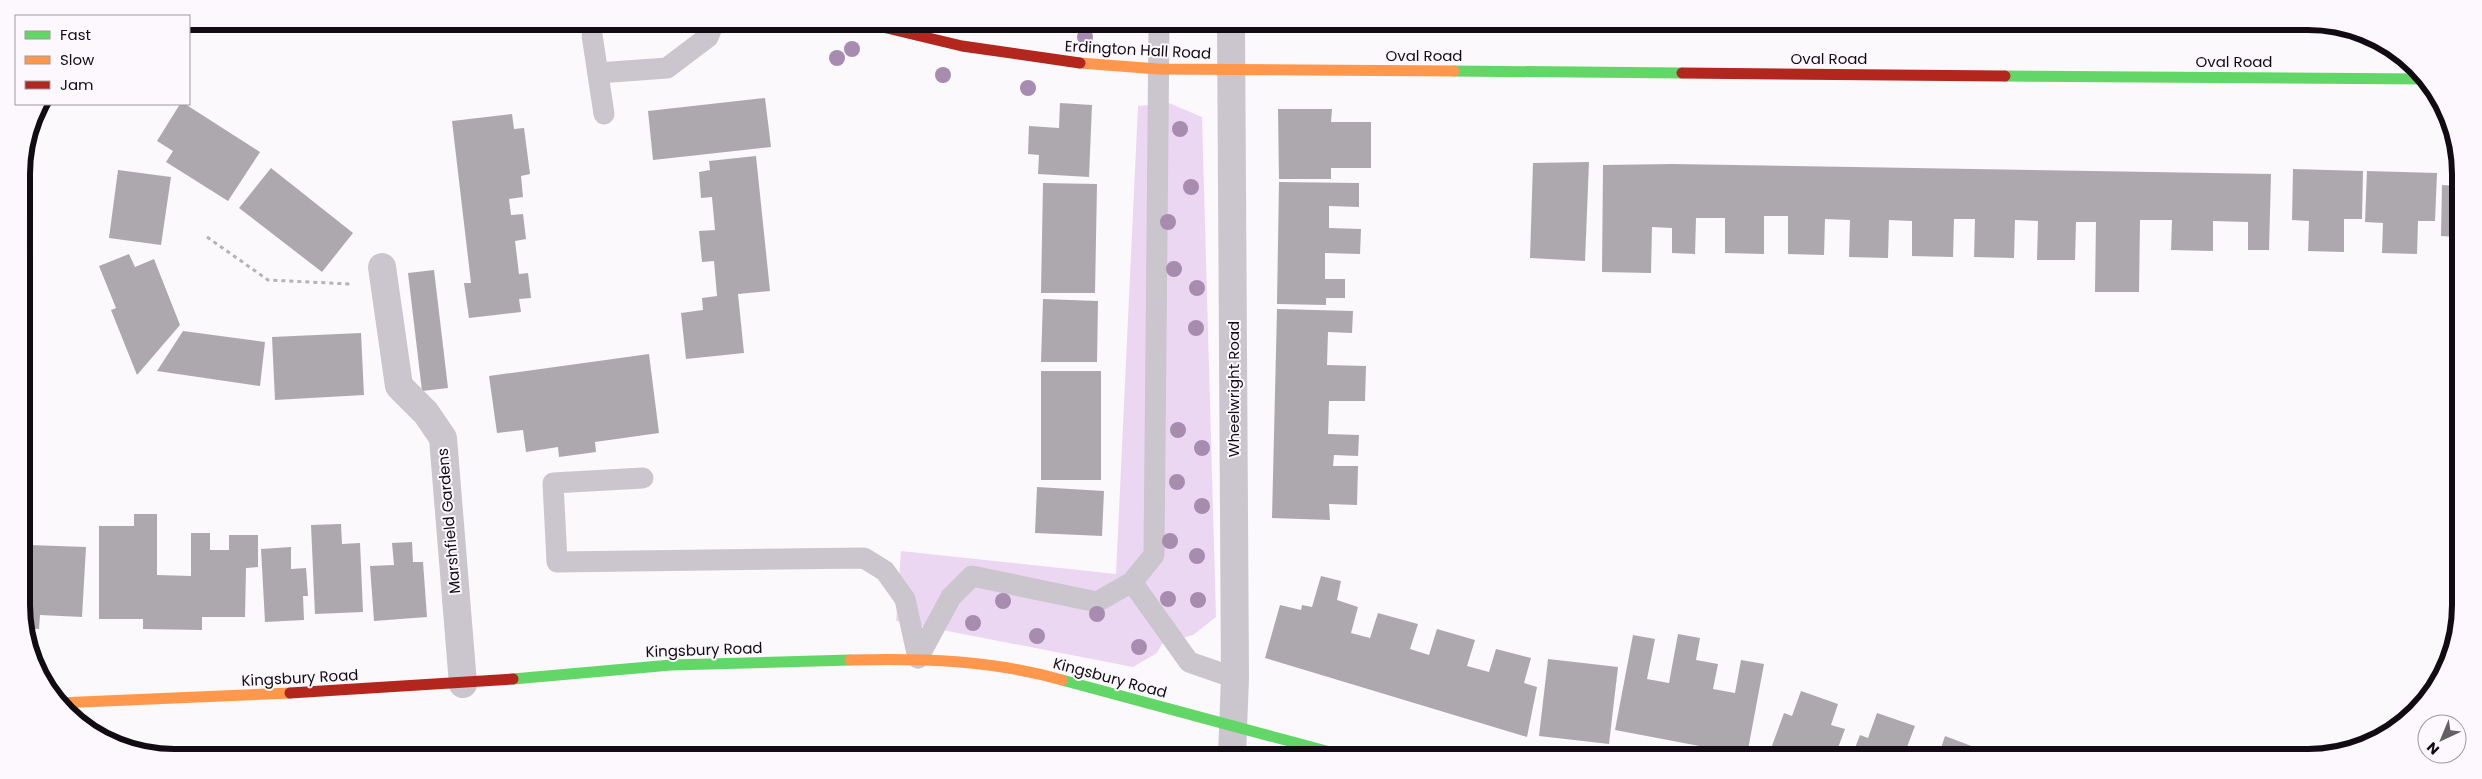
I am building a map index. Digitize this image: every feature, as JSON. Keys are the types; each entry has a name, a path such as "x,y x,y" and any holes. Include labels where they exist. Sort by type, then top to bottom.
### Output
{"street":[{"name":"Erdington Hall Road","path":"897,30 980,49 1064,62 1158,69 1232,70"},
{"name":"Wheelwright Road","path":"1231,30 1235,678 1235,726 1233,749"},
{"name":"Oval Road","path":"1232,70 2416,79"},
{"name":"Marshfield Gardens","path":"383,276 398,386 426,413 443,438 463,684"},
{"name":"Kingsbury Road","path":"68,703 141,701 463,684 671,665 918,658 960,661 1052,677 1319,749"}],"lane":[{"path":"598,73 667,68 708,36 711,30"},
{"path":"918,658 951,597 972,576 1097,602 1132,582 1154,556 1159,30"},
{"path":"592,35 604,114"},
{"path":"643,478 553,483 557,562 864,558 885,571 905,599 918,658"},
{"path":"1132,582 1189,662 1235,678"}],"path":[{"path":"207,237 268,280 383,276"}],"shaded area":[{"path":"1169,103 1202,117 1216,617 1193,635 1162,644 1157,653 1133,667 896,621 901,551 1116,574 1138,106"}],"building":[{"path":"765,98 771,147 653,160 648,111"},
{"path":"1060,103 1092,105 1089,177 1038,174 1039,155 1028,154 1029,126 1059,128"},
{"path":"179,105 187,105 260,152 228,201 166,162 173,151 157,141"},
{"path":"1278,109 1332,109 1331,122 1371,122 1371,168 1331,168 1331,179 1279,179"},
{"path":"512,114 514,129 524,128 530,174 521,176 523,197 509,199 511,215 523,214 526,239 515,241 519,274 528,273 531,298 519,299 521,312 469,318 464,283 471,283 452,121"},
{"path":"756,156 770,291 738,294 744,353 686,359 681,313 703,310 702,298 717,296 714,261 702,262 699,231 715,230 712,197 701,198 699,172 710,170 709,161"},
{"path":"1589,162 1585,261 1530,258 1533,163"},
{"path":"1673,164 2271,174 2269,250 2248,250 2248,222 2213,221 2213,251 2171,250 2172,220 2140,220 2139,292 2095,292 2096,222 2076,222 2075,260 2037,260 2038,221 2015,220 2014,258 1974,257 1975,219 1954,219 1953,257 1912,256 1912,221 1889,220 1888,258 1849,257 1850,220 1825,219 1824,255 1788,254 1788,216 1764,216 1764,254 1725,253 1725,218 1696,218 1695,254 1672,253 1672,228 1652,227 1651,273 1602,272 1603,165"},
{"path":"271,168 353,233 322,272 239,208"},
{"path":"2293,169 2363,171 2362,219 2344,219 2344,252 2308,251 2309,221 2292,220"},
{"path":"118,170 171,177 161,245 109,238"},
{"path":"2367,171 2437,173 2435,221 2418,221 2417,254 2382,253 2383,223 2365,222"},
{"path":"1279,182 1359,183 1359,207 1329,206 1329,228 1361,229 1360,254 1325,253 1325,279 1345,279 1345,298 1326,298 1326,305 1277,304"},
{"path":"1043,183 1097,184 1095,293 1041,293"},
{"path":"2442,185 2452,186 2452,237 2441,236"},
{"path":"129,254 135,267 154,259 180,325 137,375 111,310 116,308 99,266"},
{"path":"434,270 448,388 422,391 408,273"},
{"path":"1043,299 1098,301 1097,362 1041,362"},
{"path":"1277,309 1353,311 1352,333 1328,332 1327,365 1366,366 1365,401 1329,401 1328,434 1359,435 1358,456 1334,455 1333,466 1358,466 1357,505 1329,504 1330,520 1272,518"},
{"path":"183,331 265,342 260,386 157,371"},
{"path":"361,333 364,395 275,400 272,337"},
{"path":"649,354 659,433 595,442 596,452 559,457 558,447 526,452 523,430 497,433 489,376"},
{"path":"1041,371 1101,371 1101,480 1041,480"},
{"path":"1037,487 1104,491 1102,536 1035,533"},
{"path":"134,514 157,514 157,575 191,576 191,533 210,533 210,550 229,550 229,535 258,535 258,567 246,568 245,617 202,617 202,630 143,629 143,619 99,619 99,526 134,526"},
{"path":"341,524 342,544 360,543 363,612 315,614 311,525"},
{"path":"412,542 413,562 423,562 427,617 374,621 370,566 394,565 392,543"},
{"path":"30,545 86,547 82,617 40,615 39,629 32,629 31,624"},
{"path":"291,547 291,569 306,568 308,596 303,596 304,620 265,622 261,549"},
{"path":"1321,576 1341,581 1337,600 1358,607 1351,633 1370,638 1378,613 1418,624 1410,649 1429,655 1437,629 1475,640 1467,666 1489,672 1496,649 1531,658 1524,683 1537,687 1527,737 1265,658 1280,605 1301,610 1302,605 1312,607"},
{"path":"1678,634 1700,638 1696,660 1718,664 1713,689 1735,693 1741,660 1764,664 1748,749 1715,749 1615,730 1633,635 1655,639 1647,679 1669,683"},
{"path":"1548,659 1618,667 1609,744 1539,736"},
{"path":"1801,691 1838,704 1831,725 1845,729 1838,749 1771,749 1784,713 1792,716"},
{"path":"1877,713 1915,726 1907,747 1912,749 1855,749 1860,735 1868,738"},
{"path":"1945,736 1979,749 1941,749"}],"traffic: fast":[{"path":"1454,71 1682,73"},
{"path":"2005,76 2416,79"},
{"path":"513,679 671,665 850,660"},
{"path":"1062,680 1319,749"}],"traffic: slow":[{"path":"1080,63 1158,69 1454,71"},
{"path":"850,660 904,659 983,664 1036,673 1062,680"},
{"path":"68,703 290,693"}],"traffic: jam":[{"path":"895,30 962,46 1080,63"},
{"path":"1682,73 2005,76"},
{"path":"290,693 513,679"}]}
